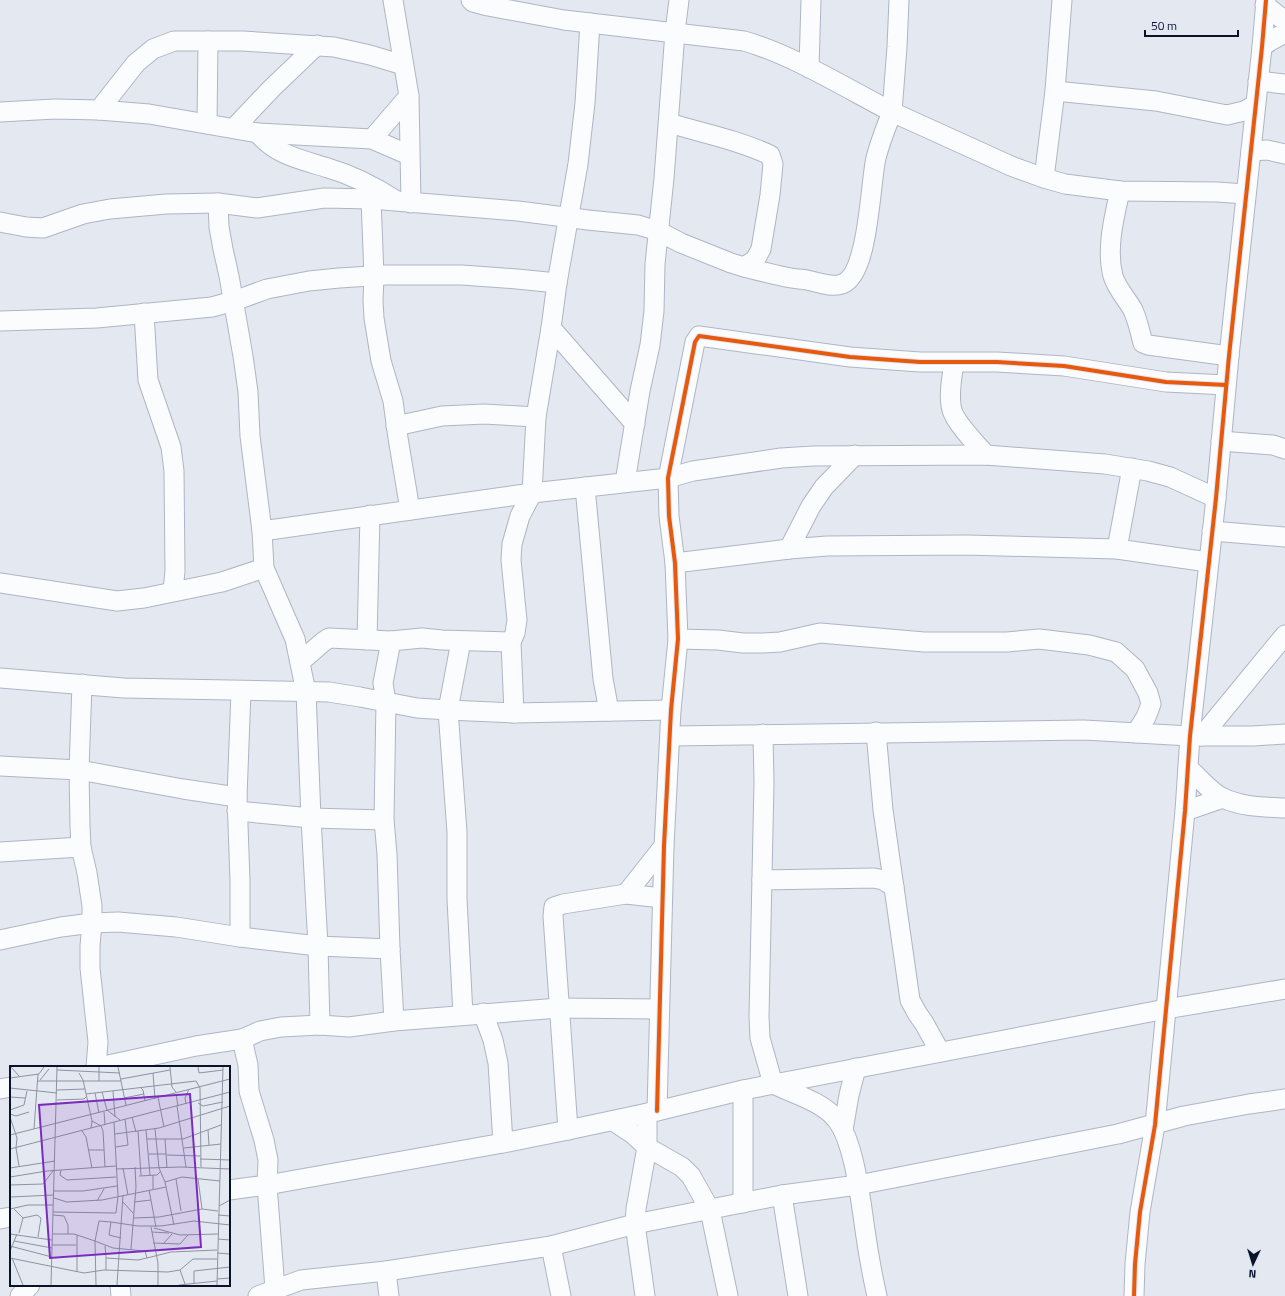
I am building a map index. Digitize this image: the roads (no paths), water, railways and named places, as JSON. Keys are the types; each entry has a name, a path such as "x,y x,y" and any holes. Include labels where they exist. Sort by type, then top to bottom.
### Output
{"street":[{"path":"393,0 409,96 409,156 403,202"},
{"path":"471,0 473,2 488,6 527,14 538,8 564,20 744,41 760,46 809,68 892,112 1011,166 1065,184 1120,190 1246,194"},
{"path":"625,482 634,424 650,345 654,311 655,264 679,0"},
{"path":"809,68 811,0"},
{"path":"0,222 26,227 44,228 69,218 95,211 166,204 218,204 257,208 324,198 371,199 518,211 638,225 658,231 731,264 834,286 848,281 853,276 864,244 871,208 876,157 892,112 899,0"},
{"path":"1044,178 1055,91 1062,0"},
{"path":"1265,3 1285,21"},
{"path":"1134,1296 1135,1264 1140,1212 1155,1125 1188,768 1196,736 1208,562 1222,441 1226,385 1246,194 1264,147 1255,105 1262,47 1265,3"},
{"path":"514,713 510,642 515,633 516,620 512,544 520,516 532,492 536,417 551,328 556,283 578,164 585,102 590,23"},
{"path":"1262,47 1285,33"},
{"path":"99,110 136,63 153,49 174,41 243,41 317,45 363,53 403,65"},
{"path":"207,124 208,41"},
{"path":"234,128 272,88 317,45"},
{"path":"1258,81 1285,84"},
{"path":"1055,91 1156,100 1227,115 1244,111 1255,105"},
{"path":"372,139 409,96"},
{"path":"0,112 55,109 99,110 149,114 258,133 372,139 409,156"},
{"path":"1227,115 1264,147"},
{"path":"668,123 730,140 770,155 773,164 770,195 761,249 755,260 744,267"},
{"path":"258,133 266,142 286,154 329,168 377,188 403,202"},
{"path":"1120,190 1112,223 1111,236 1113,277 1120,291 1133,310 1139,325 1143,343 1148,345 1229,356"},
{"path":"371,199 374,318 381,361 393,401 410,510"},
{"path":"218,204 222,249 234,301 248,392 251,447 262,531 264,568 295,639 306,692 318,946 320,1026"},
{"path":"655,264 673,252 682,248 691,247"},
{"path":"0,321 97,318 212,306 234,301 267,289 309,281 374,276 462,275 556,283"},
{"path":"144,313 148,380 173,456 175,571 173,591"},
{"path":"551,328 634,424"},
{"path":"645,1296 635,1224 636,1209 652,1112 659,1008 664,846 671,710 678,640 675,563 669,516 668,478 694,342 699,336 850,357 1064,366 1166,382 1226,385"},
{"path":"954,362 951,393 952,410 956,418 986,455"},
{"path":"396,426 442,416 484,414 536,417"},
{"path":"1222,441 1273,445 1285,449"},
{"path":"789,549 811,506 824,487 855,455"},
{"path":"262,531 532,492 668,478 693,471 782,458 813,456 986,455 1105,464 1132,468 1170,477 1216,498"},
{"path":"1117,549 1132,468"},
{"path":"585,487 603,679 609,712"},
{"path":"367,640 370,516"},
{"path":"1212,531 1285,538"},
{"path":"675,563 789,549 827,546 966,545 1117,549 1208,562"},
{"path":"0,583 117,601 144,598 232,580 264,568"},
{"path":"678,640 718,640 743,643 763,643 780,642 820,633 924,642 1000,642 1039,639 1089,645 1116,652 1135,668 1148,693 1151,704 1146,717 1136,733"},
{"path":"1196,736 1285,635"},
{"path":"300,662 329,638 391,641 422,638 461,641 510,642"},
{"path":"391,641 383,683 386,702 384,820 387,854 394,1021"},
{"path":"461,641 448,710 456,832 457,899 464,1015"},
{"path":"0,678 124,688 329,692 417,708 448,710 514,713 671,710"},
{"path":"82,684 79,770 81,848 87,873 92,923 90,968 98,1042 97,1066"},
{"path":"240,937 240,881 237,804 241,690"},
{"path":"670,736 1084,730 1196,736 1253,736 1285,734"},
{"path":"876,732 883,810 910,1000 940,1052"},
{"path":"763,734 759,1017 760,1038 773,1084"},
{"path":"0,766 79,770 211,794 237,804 311,818 384,820"},
{"path":"1188,768 1223,798 1238,804 1285,808"},
{"path":"1185,811 1223,798"},
{"path":"626,894 664,846"},
{"path":"0,852 81,848"},
{"path":"762,880 874,878 883,880 894,887"},
{"path":"568,1130 553,916 554,907 626,894 662,898"},
{"path":"0,940 60,927 92,923 118,922 176,927 240,937 318,946 390,949"},
{"path":"230,1190 267,1185 503,1143 652,1112 773,1084 1166,1009 1285,989"},
{"path":"102,1066 196,1046 242,1039 260,1031 281,1027 350,1027 394,1021 559,1008 659,1008"},
{"path":"483,1013 493,1040 498,1063 503,1143"},
{"path":"242,1039 248,1065 249,1091 264,1140 268,1160 266,1293 301,1288 386,1271 551,1246 635,1224 782,1195 858,1185 1118,1134 1184,1116 1285,1099"},
{"path":"843,1130 849,1094 856,1068"},
{"path":"773,1084 809,1100 827,1110 836,1119 843,1130 851,1154 858,1185 877,1296"},
{"path":"0,1089 10,1087"},
{"path":"743,1090 743,1203"},
{"path":"613,1120 633,1134 647,1147 682,1167 691,1176 710,1210 728,1296"},
{"path":"782,1195 798,1296"},
{"path":"0,1219 10,1217"},
{"path":"551,1246 561,1296"},
{"path":"386,1271 389,1296"},
{"path":"20,1296 29,1286"},
{"path":"120,1286 122,1296"}]}
